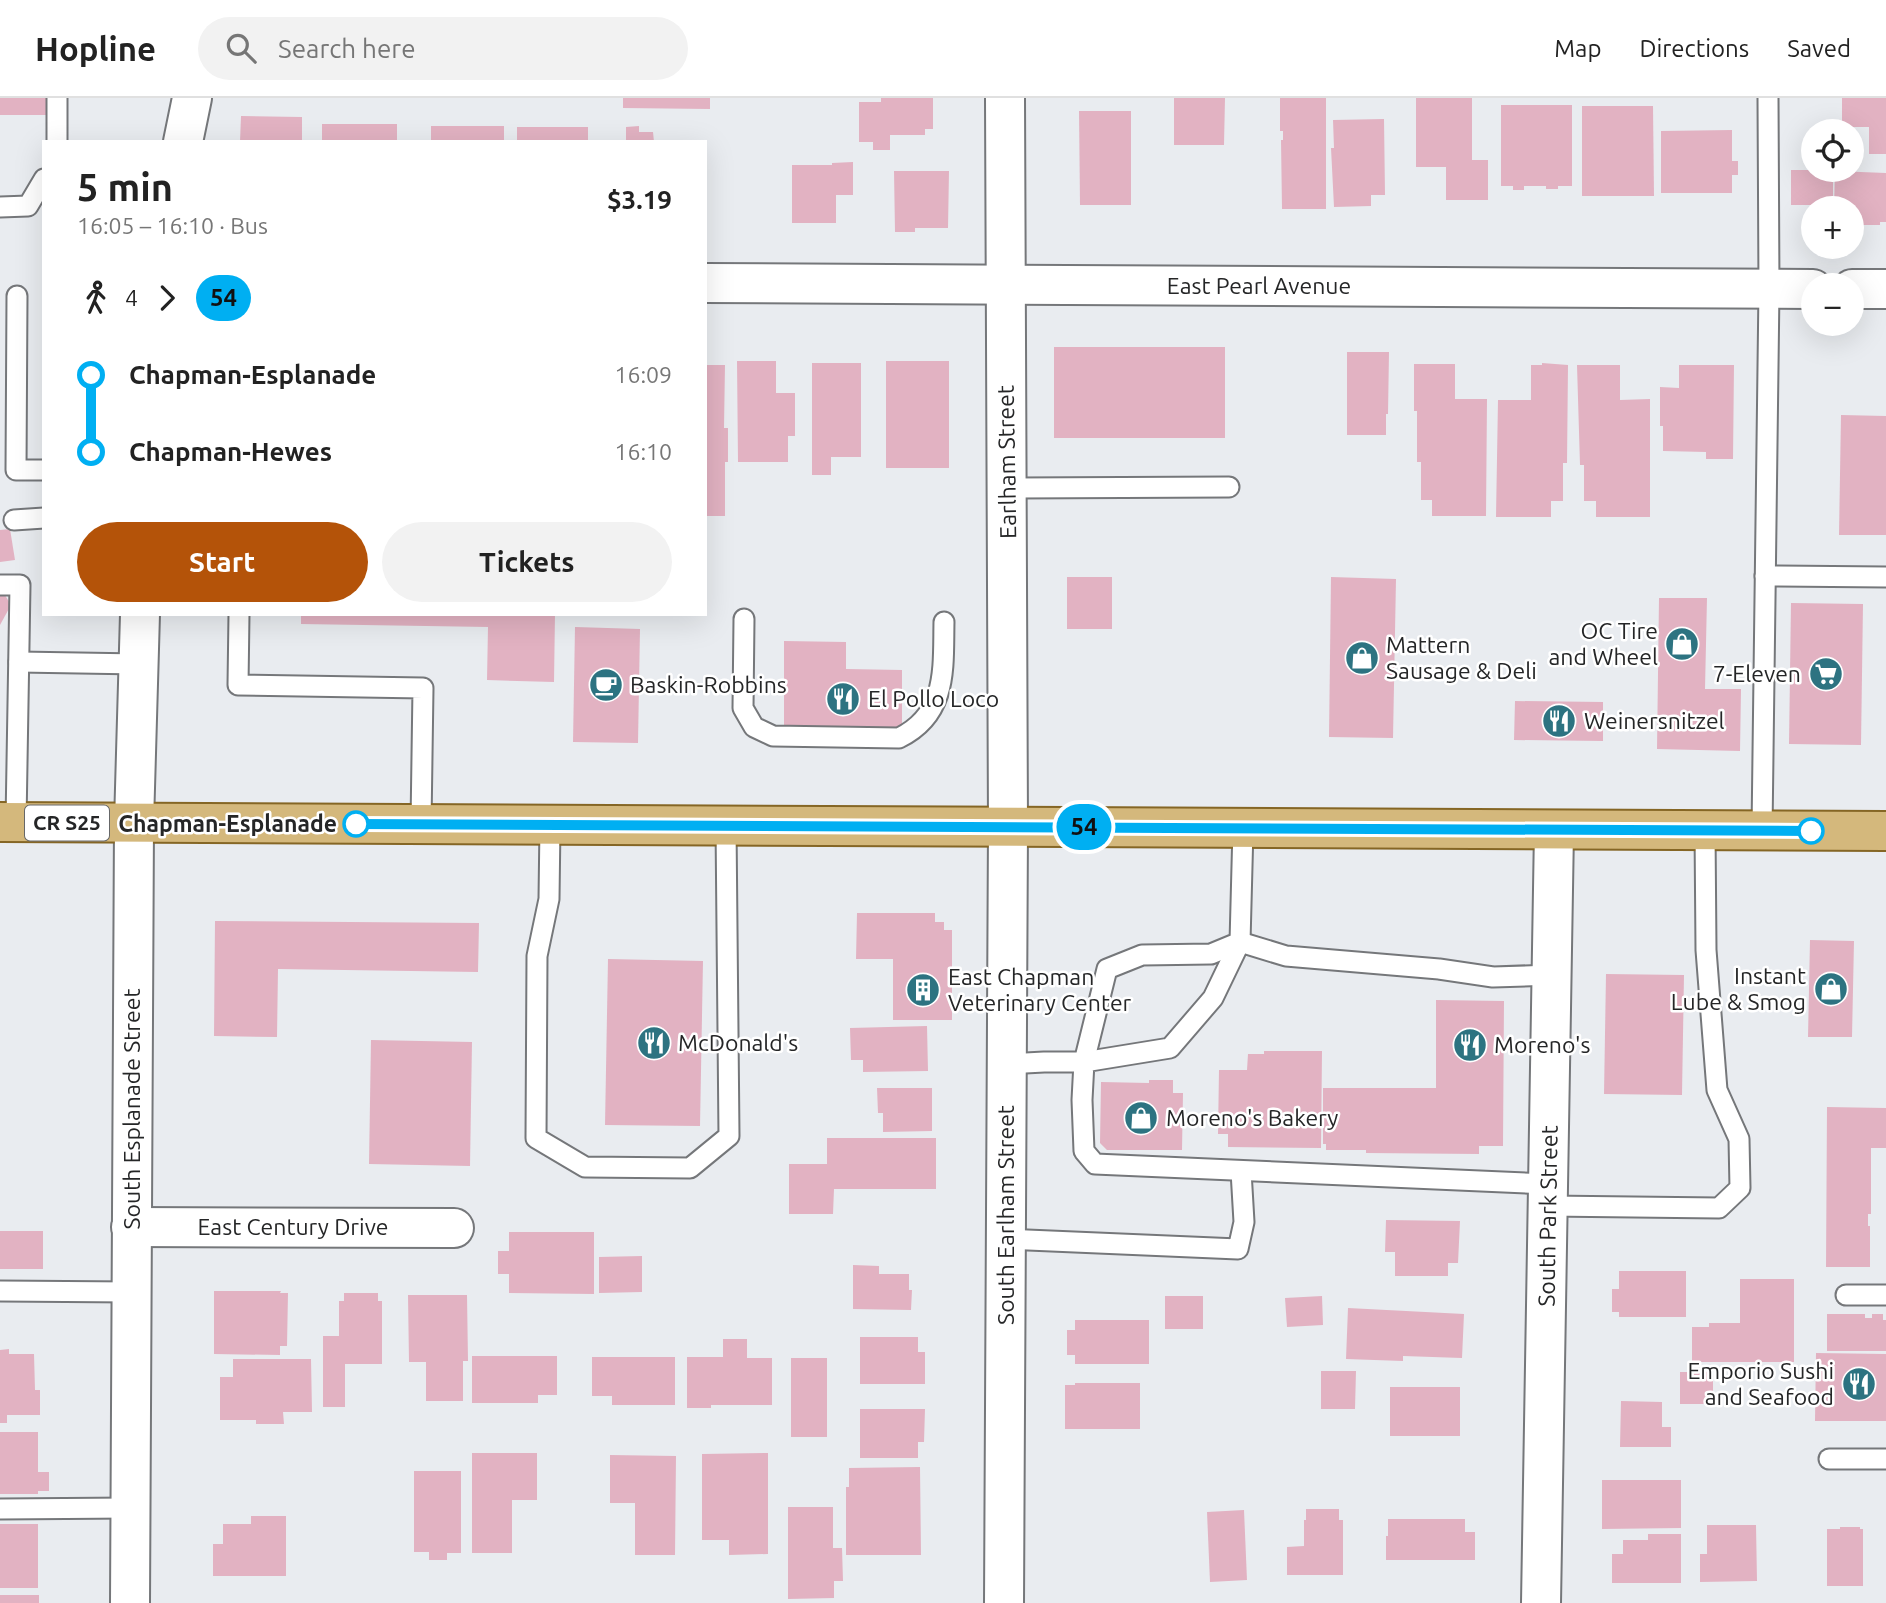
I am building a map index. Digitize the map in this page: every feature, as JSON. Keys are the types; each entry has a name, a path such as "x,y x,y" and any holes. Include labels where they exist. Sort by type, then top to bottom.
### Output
{"main road":[{"name":"CR S25","path":"8,822 1886,831"}],"street":[{"path":"183,140 192,98"},
{"name":"Earlham Street","path":"1005,98 1008,827"},
{"name":"East Pearl Avenue","path":"707,283 1801,289"},
{"path":"1864,289 1886,289"},
{"name":"South Esplanade Street","path":"130,1603 134,823 140,616"},
{"name":"South Earlham Street","path":"1004,1603 1008,827"},
{"name":"South Park Street","path":"1541,1603 1554,830"},
{"name":"East Century Drive","path":"131,1227 454,1228"}],"lane":[{"path":"57,98 57,140"},
{"path":"1762,831 1769,289 1768,98"},
{"path":"0,207 28,206 42,182"},
{"path":"17,296 16,470 42,470"},
{"path":"1007,488 1229,486"},
{"path":"14,520 42,518"},
{"path":"1765,576 1886,577"},
{"path":"0,585 20,585 10,632 19,662 9,683 8,822"},
{"path":"239,616 238,685 423,688 421,824"},
{"path":"744,618 743,708 754,727 773,736 899,738 910,733 925,720 934,706 941,687 944,621"},
{"path":"19,662 139,664"},
{"path":"550,825 549,899 537,956 536,1138 585,1167 677,1168 690,1168 729,1136 726,825"},
{"path":"1007,1064 1084,1062 1170,1048 1213,998 1240,942 1243,828"},
{"path":"1552,975 1493,977 1439,969 1286,956 1240,942 1210,954 1142,955 1107,969 1084,1062 1084,1151 1095,1164 1241,1171 1719,1208 1740,1188 1739,1139 1717,1090 1706,950 1704,830"},
{"path":"1006,1239 1238,1249 1244,1222 1241,1171"},
{"path":"0,1291 131,1292"},
{"path":"1846,1295 1886,1295"},
{"path":"1829,1459 1886,1459"},
{"path":"0,1509 130,1508"}],"building":[{"path":"0,98 46,98 46,115 0,115"},
{"path":"623,98 710,98 710,109 623,108"},
{"path":"881,98 933,98 933,129 925,129 925,135 890,135 890,150 873,150 873,142 859,142 859,102 881,102"},
{"path":"1174,98 1225,98 1224,145 1174,145"},
{"path":"1280,98 1326,98 1326,209 1282,209 1283,131 1280,131"},
{"path":"1416,98 1472,98 1472,160 1488,160 1488,200 1446,200 1446,167 1416,167"},
{"path":"1842,98 1886,98 1886,154 1869,154 1869,127 1864,127 1864,119 1842,119"},
{"path":"1501,105 1572,105 1572,186 1546,189 1546,186 1524,186 1524,190 1513,190 1513,186 1501,186"},
{"path":"1582,106 1653,106 1654,196 1582,196"},
{"path":"1079,111 1131,111 1131,205 1080,205"},
{"path":"241,116 302,117 302,140 240,140"},
{"path":"1384,119 1385,195 1371,195 1371,206 1334,207 1331,148 1334,148 1333,120"},
{"path":"322,124 397,124 397,140 322,140"},
{"path":"431,126 504,126 504,140 431,140"},
{"path":"639,126 639,132 653,132 654,140 626,140 626,127"},
{"path":"517,127 588,127 588,140 517,140"},
{"path":"1732,130 1732,161 1738,161 1738,175 1732,175 1732,193 1661,193 1661,131"},
{"path":"853,162 853,195 836,195 836,223 792,223 792,165"},
{"path":"1791,170 1801,170 1801,182 1833,182 1833,196 1801,196 1801,205 1791,205"},
{"path":"894,171 949,171 948,228 915,228 915,232 895,232"},
{"path":"1864,172 1886,173 1886,222 1880,222 1880,225 1864,225 1864,196 1834,196 1835,182 1864,182"},
{"path":"1054,347 1225,347 1225,438 1054,438"},
{"path":"1347,352 1389,352 1386,435 1347,435"},
{"path":"737,361 776,361 776,393 795,393 795,436 788,436 788,462 738,462"},
{"path":"886,361 949,361 949,468 886,468"},
{"path":"812,363 861,363 861,457 831,457 831,475 812,475"},
{"path":"1414,364 1455,364 1455,399 1487,399 1486,516 1432,516 1432,500 1421,500 1421,462 1417,462 1417,411 1414,411"},
{"path":"707,365 725,365 724,428 728,428 728,462 725,462 725,516 707,516"},
{"path":"1531,365 1568,365 1567,463 1563,463 1563,501 1551,501 1551,517 1496,517 1498,400 1531,400"},
{"path":"1577,365 1620,365 1620,400 1650,399 1650,517 1596,517 1596,501 1584,501 1584,465 1580,465"},
{"path":"1679,365 1734,365 1733,459 1706,459 1706,452 1663,451 1660,387 1679,388"},
{"path":"1841,415 1886,416 1886,535 1839,535"},
{"path":"10,529 15,560 0,562 0,530"},
{"path":"1067,577 1112,577 1112,629 1067,629"},
{"name":"Mattern Sausage & Deli","path":"1331,577 1396,579 1393,738 1329,737"},
{"path":"0,587 11,605 0,625"},
{"name":"OC Tire and Wheel","path":"1659,598 1707,598 1705,689 1741,689 1740,751 1657,749"},
{"name":"7-Eleven","path":"1791,603 1863,604 1861,745 1789,744"},
{"path":"301,616 555,616 554,682 487,680 488,627 301,624"},
{"name":"Baskin-Robbins","path":"575,627 640,629 638,743 573,742"},
{"name":"El Pollo Loco","path":"784,641 846,642 846,669 902,670 902,729 784,727"},
{"name":"Weinersnitzel","path":"1515,701 1603,702 1603,741 1514,740"},
{"name":"East Chapman Veterinary Center","path":"857,913 935,913 935,922 944,922 944,930 952,930 952,1020 893,1020 893,959 856,959"},
{"path":"215,921 479,923 478,972 278,969 277,1037 214,1036"},
{"name":"Instant Lube & Smog","path":"1810,940 1854,941 1852,1037 1808,1037"},
{"name":"McDonald's","path":"608,959 703,961 700,1126 605,1125"},
{"path":"1606,974 1684,975 1682,1095 1604,1094"},
{"name":"Moreno's","path":"1436,1000 1504,1001 1503,1146 1479,1146 1479,1154 1326,1150 1326,1144 1323,1144 1323,1088 1436,1088"},
{"path":"927,1026 928,1071 863,1072 863,1060 851,1060 850,1028"},
{"path":"371,1040 472,1042 470,1166 369,1164"},
{"path":"1264,1051 1322,1051 1321,1148 1228,1147 1228,1134 1218,1134 1219,1070 1247,1070 1248,1054 1264,1054"},
{"name":"Moreno's Bakery","path":"1149,1080 1173,1080 1173,1093 1183,1093 1182,1150 1107,1150 1100,1143 1101,1082 1149,1083"},
{"path":"877,1088 932,1088 932,1131 883,1132 883,1113 878,1113"},
{"path":"1827,1107 1886,1108 1886,1148 1871,1148 1871,1214 1868,1214 1870,1267 1826,1267"},
{"path":"827,1138 936,1138 936,1189 834,1189 833,1214 789,1214 789,1164 827,1164"},
{"path":"1386,1220 1460,1221 1458,1263 1448,1263 1448,1276 1395,1276 1395,1252 1385,1252"},
{"path":"0,1231 43,1231 43,1269 0,1269"},
{"path":"509,1232 594,1232 594,1294 509,1293 509,1274 498,1274 498,1251 509,1251"},
{"path":"642,1256 642,1292 599,1293 599,1257"},
{"path":"853,1265 879,1266 879,1274 909,1274 909,1290 912,1290 911,1310 853,1309"},
{"path":"1619,1271 1686,1271 1686,1317 1619,1317 1619,1312 1612,1312 1612,1289 1619,1289"},
{"path":"1740,1279 1794,1279 1794,1362 1692,1362 1692,1327 1709,1327 1709,1323 1740,1323"},
{"path":"214,1291 288,1293 287,1346 280,1346 280,1355 214,1354"},
{"path":"344,1293 378,1293 378,1301 382,1301 382,1364 345,1364 345,1407 323,1407 323,1336 339,1336 339,1301 344,1301"},
{"path":"408,1295 467,1295 468,1361 463,1361 463,1401 426,1401 426,1362 409,1362"},
{"path":"1165,1296 1203,1296 1203,1329 1165,1329"},
{"path":"1322,1296 1323,1325 1287,1327 1285,1298"},
{"path":"1348,1308 1464,1314 1462,1358 1403,1356 1403,1361 1346,1359"},
{"path":"1827,1314 1865,1314 1865,1318 1872,1318 1872,1314 1883,1314 1883,1320 1886,1320 1886,1351 1827,1351"},
{"path":"1075,1320 1149,1320 1149,1364 1075,1364 1075,1355 1067,1355 1067,1330 1075,1330"},
{"path":"860,1337 918,1337 918,1352 925,1352 925,1384 860,1384"},
{"path":"723,1339 747,1339 747,1358 772,1358 772,1405 711,1405 711,1408 687,1408 687,1357 723,1357"},
{"path":"9,1349 9,1354 34,1354 35,1390 40,1390 40,1415 7,1415 7,1423 0,1423 0,1350"},
{"path":"1816,1353 1886,1354 1886,1421 1815,1421"},
{"path":"472,1356 557,1356 557,1395 538,1395 538,1403 472,1403"},
{"path":"592,1357 675,1357 675,1405 612,1405 612,1396 592,1396"},
{"path":"791,1358 827,1358 827,1437 791,1437"},
{"path":"233,1359 311,1359 312,1412 283,1412 284,1424 256,1424 256,1420 220,1420 220,1377 233,1377"},
{"path":"1321,1371 1356,1371 1355,1409 1321,1409"},
{"path":"1680,1372 1713,1372 1713,1404 1680,1404"},
{"path":"1140,1383 1140,1429 1065,1429 1065,1385"},
{"path":"1390,1387 1460,1387 1460,1436 1390,1436"},
{"path":"1621,1401 1662,1402 1662,1427 1671,1427 1671,1447 1620,1447"},
{"path":"860,1409 925,1409 924,1442 918,1442 918,1458 860,1458"},
{"path":"0,1432 38,1432 38,1472 49,1472 49,1491 38,1491 38,1494 0,1494"},
{"path":"472,1453 537,1453 537,1500 512,1500 512,1553 472,1553"},
{"path":"768,1453 768,1554 729,1555 729,1540 702,1540 702,1454"},
{"path":"610,1455 676,1456 675,1555 635,1555 635,1503 610,1503"},
{"path":"920,1467 921,1555 846,1555 846,1487 849,1487 849,1468"},
{"path":"414,1471 461,1471 461,1553 447,1553 447,1560 429,1560 429,1552 414,1552"},
{"path":"1602,1480 1681,1480 1681,1528 1602,1529"},
{"path":"788,1507 833,1507 833,1548 842,1548 843,1581 834,1581 834,1598 788,1599"},
{"path":"1306,1509 1339,1509 1339,1520 1343,1520 1343,1575 1287,1575 1287,1547 1304,1546"},
{"path":"1244,1510 1247,1580 1210,1582 1207,1512"},
{"path":"251,1516 286,1516 286,1576 213,1576 213,1544 223,1544 223,1524 251,1524"},
{"path":"1388,1519 1465,1519 1465,1532 1475,1532 1475,1560 1386,1560"},
{"path":"0,1524 38,1524 38,1588 0,1588"},
{"path":"1707,1525 1756,1525 1757,1581 1700,1582 1700,1554 1707,1554"},
{"path":"1827,1529 1863,1529 1863,1586 1827,1586"},
{"path":"1648,1534 1681,1534 1681,1583 1612,1583 1612,1554 1623,1554 1623,1540 1648,1540"},
{"path":"0,1595 39,1595 39,1603 0,1603"}],"bus line":[{"name":"54","path":"356,824 1811,831"}],"place":[{"name":"OC Tire and Wheel","path":"1682,644"},
{"name":"Mattern Sausage & Deli","path":"1362,658"},
{"name":"7-Eleven","path":"1826,674"},
{"name":"Baskin-Robbins","path":"606,685"},
{"name":"El Pollo Loco","path":"843,699"},
{"name":"Weinersnitzel","path":"1559,721"},
{"name":"Chapman-Esplanade","path":"356,824"},
{"name":"Instant Lube & Smog","path":"1831,989"},
{"name":"East Chapman Veterinary Center","path":"923,990"},
{"name":"McDonald's","path":"654,1043"},
{"name":"Moreno's","path":"1470,1045"},
{"name":"Moreno's Bakery","path":"1141,1118"},
{"name":"Emporio Sushi and Seafood","path":"1859,1384"}]}
